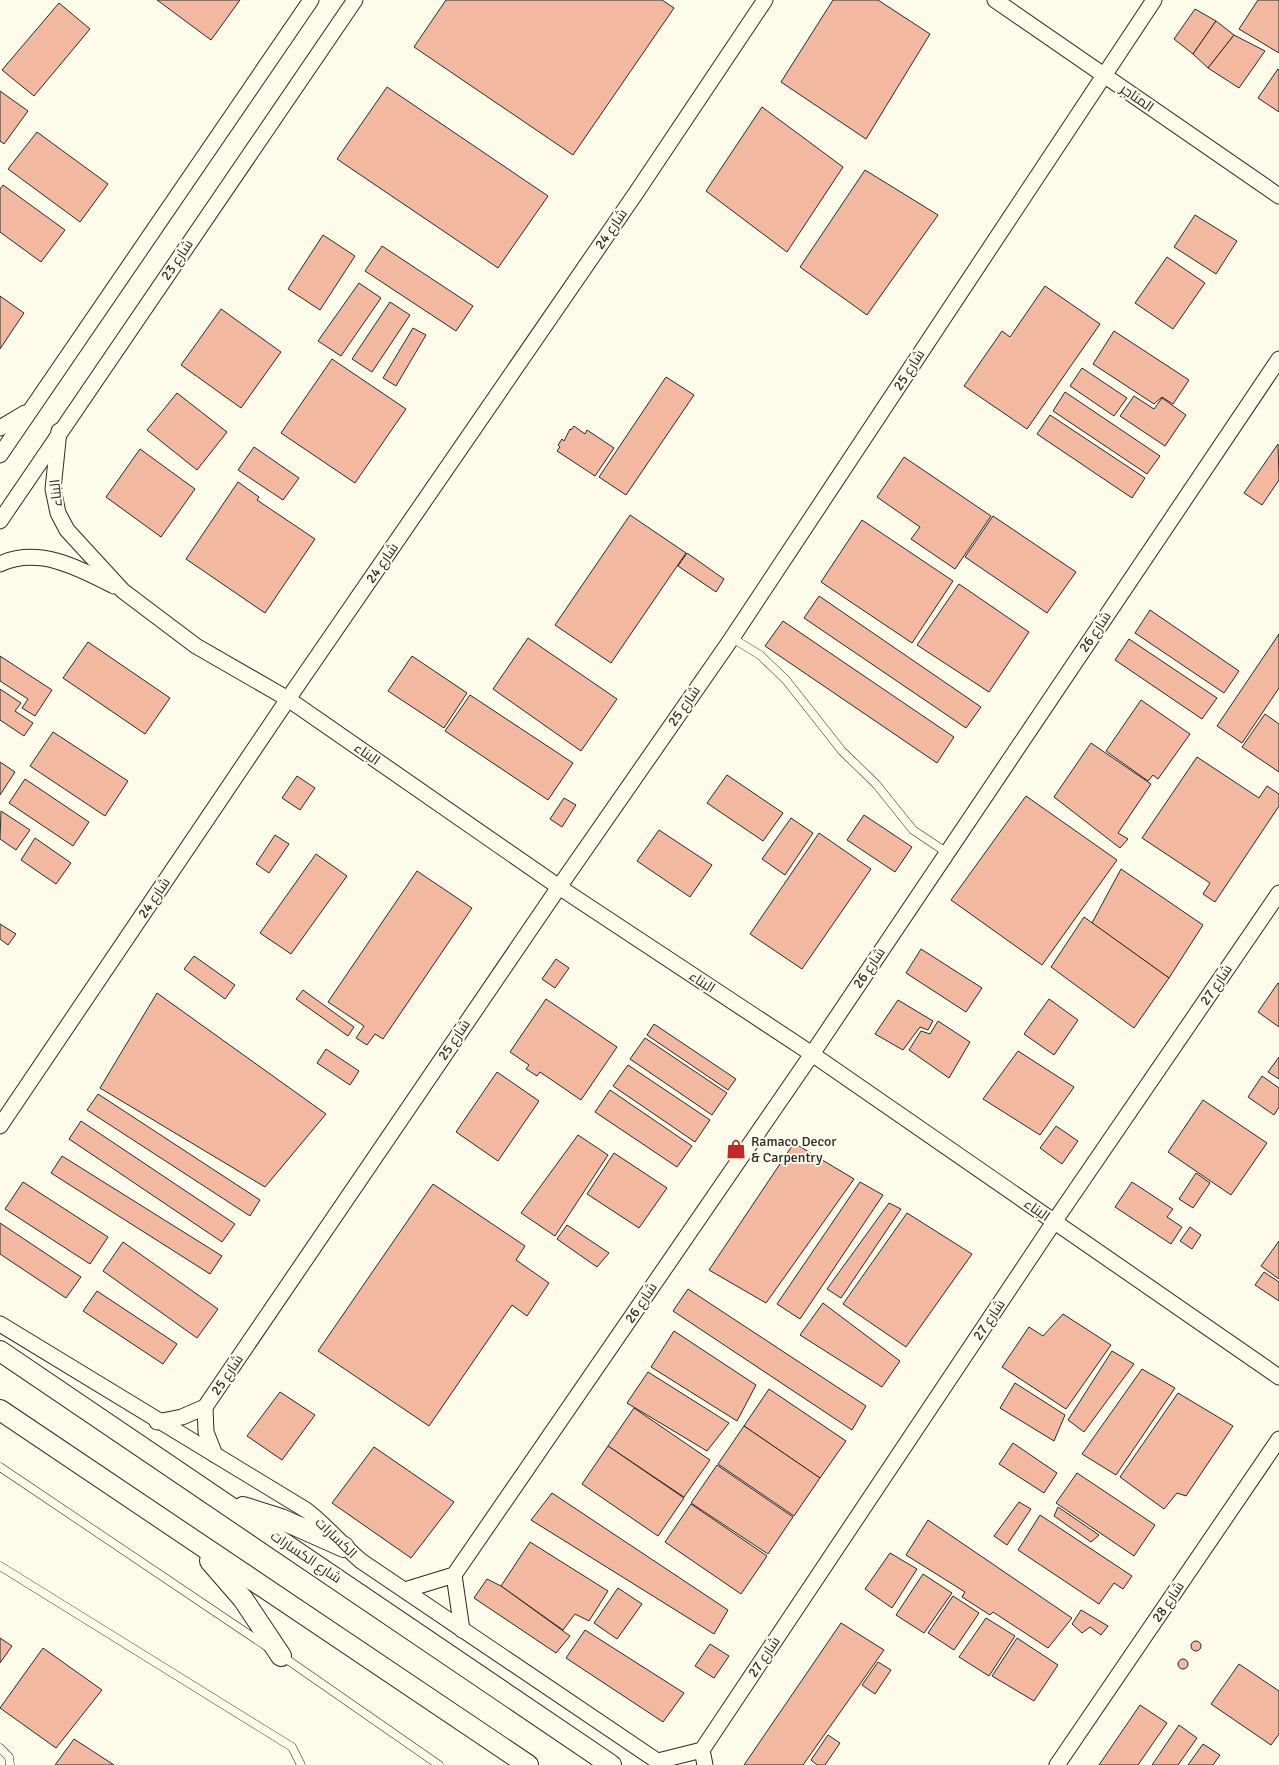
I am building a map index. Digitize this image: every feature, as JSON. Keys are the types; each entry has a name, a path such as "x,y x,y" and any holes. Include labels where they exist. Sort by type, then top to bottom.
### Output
{"street":[{"path":"0,455 311,0"},
{"name":"شارع 23","path":"0,521 59,431 355,0"},
{"name":"شارع 24","path":"0,1126 288,699 636,192 765,0"},
{"name":"المناجر","path":"994,0 1279,196"},
{"name":"شارع 25","path":"157,1422 182,1417 205,1407 559,887 732,638 1154,0"},
{"name":"شارع 26","path":"454,1575 812,1054 1279,359"},
{"path":"0,428 30,410"},
{"name":"البناء","path":"59,431 53,489 58,513 67,530 123,590 196,646 288,699 559,887 812,1054 1279,1377"},
{"name":"البناء","path":"0,564 32,555 75,566 123,590"},
{"name":"شارع 27","path":"660,1763 703,1758 1054,1222 1279,893"},
{"name":"الكسارات","path":"0,1324 157,1422 306,1510 325,1524 344,1547 462,1630 660,1763"},
{"name":"شارع الكسارات","path":"0,1351 611,1765"},
{"name":"شارع 25","path":"205,1407 206,1432 215,1455"},
{"path":"0,1410 528,1765"},
{"name":"شارع 28","path":"1057,1765 1279,1439"},
{"path":"223,1501 281,1519 344,1547"},
{"path":"191,1539 243,1599 281,1656"},
{"path":"405,1590 454,1575 462,1630"}],"lane":[{"path":"732,638 760,655 786,680 842,751 876,784 913,830 946,852"},
{"path":"0,1467 440,1765"},
{"path":"0,1566 292,1747 301,1765"},
{"path":"0,1748 9,1757 10,1765"}],"building":[{"path":"157,0 240,0 211,40"},
{"path":"446,0 662,0 674,8 573,155 414,47"},
{"path":"833,0 878,0 930,34 866,139 781,82"},
{"path":"1258,0 1279,0 1279,53 1239,29"},
{"path":"59,3 90,29 34,96 2,70"},
{"path":"1195,9 1216,21 1193,54 1174,39"},
{"path":"1216,21 1234,35 1208,68 1193,54"},
{"path":"1234,35 1265,51 1239,88 1208,68"},
{"path":"1279,70 1279,112 1258,98"},
{"path":"387,87 548,196 498,268 337,159"},
{"path":"0,91 28,111 4,144 0,141"},
{"path":"762,107 843,167 787,252 706,191"},
{"path":"37,132 108,184 80,222 8,169"},
{"path":"865,170 938,215 867,315 800,267"},
{"path":"3,185 65,230 41,262 0,232 0,189"},
{"path":"1195,215 1237,241 1216,274 1174,247"},
{"path":"323,235 355,256 320,310 288,289"},
{"path":"382,246 473,306 456,331 365,271"},
{"path":"1167,257 1205,283 1173,329 1135,303"},
{"path":"359,283 381,298 341,356 318,341"},
{"path":"1045,286 1100,324 1027,429 964,386 1002,331 1010,337"},
{"path":"0,296 24,313 0,349"},
{"path":"390,302 410,315 372,372 352,359"},
{"path":"221,309 281,352 241,408 181,365"},
{"path":"413,328 426,335 396,386 383,378"},
{"path":"1114,331 1189,380 1173,404 1162,397 1154,404 1093,364"},
{"path":"332,359 406,409 355,483 281,433"},
{"path":"1082,368 1127,398 1114,416 1070,386"},
{"path":"666,377 694,395 626,495 599,477"},
{"path":"1065,392 1160,456 1147,474 1053,411"},
{"path":"177,393 227,432 197,470 147,430"},
{"path":"1134,396 1154,409 1162,398 1186,415 1165,446 1120,416"},
{"path":"1050,415 1145,478 1132,498 1037,434"},
{"path":"574,426 585,434 587,430 614,448 595,476 557,451 562,439 564,441 570,429"},
{"path":"1278,444 1279,480 1262,505 1244,493"},
{"path":"254,447 299,478 283,500 238,470"},
{"path":"140,449 195,489 161,537 106,497"},
{"path":"904,457 991,516 955,569 911,539 920,527 877,497"},
{"path":"238,482 259,497 257,500 315,539 265,613 186,559"},
{"path":"630,515 686,553 611,663 555,625"},
{"path":"993,516 1076,572 1047,613 965,557"},
{"path":"862,520 953,581 912,643 821,582"},
{"path":"687,553 724,579 716,592 678,566"},
{"path":"959,584 1029,632 989,692 917,645"},
{"path":"819,596 981,707 966,728 804,618"},
{"path":"1150,610 1239,671 1224,693 1135,633"},
{"path":"783,621 954,737 937,763 765,646"},
{"path":"1279,634 1279,688 1242,743 1217,726"},
{"path":"528,638 617,699 581,751 493,689"},
{"path":"1129,639 1217,698 1202,719 1115,660"},
{"path":"88,642 170,698 145,734 63,678"},
{"path":"0,656 52,690 35,716 22,708 28,699 0,681"},
{"path":"412,656 467,693 444,728 388,691"},
{"path":"0,689 21,703 15,711 33,723 24,736 0,720"},
{"path":"470,695 573,763 548,800 445,731"},
{"path":"1141,700 1190,734 1158,779 1153,775 1148,781 1106,751"},
{"path":"1265,714 1279,724 1279,772 1242,747"},
{"path":"53,732 128,781 105,816 30,766"},
{"path":"1091,743 1151,784 1118,833 1128,839 1120,848 1054,797"},
{"path":"1197,757 1259,798 1267,786 1279,794 1279,806 1215,902 1203,894 1210,883 1142,838"},
{"path":"0,762 15,772 0,795"},
{"path":"727,775 783,813 763,841 707,803"},
{"path":"297,776 315,788 300,810 282,798"},
{"path":"25,779 89,822 73,846 9,803"},
{"path":"1026,796 1117,860 1042,965 951,900"},
{"path":"564,798 576,805 562,827 550,819"},
{"path":"1,811 30,830 16,850 0,839"},
{"path":"864,815 912,847 895,872 847,840"},
{"path":"791,818 813,833 785,875 762,859"},
{"path":"659,830 712,865 690,897 637,861"},
{"path":"819,833 871,869 802,969 750,934"},
{"path":"275,835 289,844 269,873 256,864"},
{"path":"35,838 71,863 56,884 21,860"},
{"path":"316,854 347,876 291,954 260,933"},
{"path":"1121,869 1203,925 1169,978 1092,923"},
{"path":"417,871 472,908 383,1039 375,1034 367,1045 356,1038 364,1026 328,1002"},
{"path":"1084,917 1169,978 1134,1028 1051,967"},
{"path":"0,924 16,934 8,945 0,939"},
{"path":"921,949 982,988 966,1012 906,973"},
{"path":"194,956 235,985 225,999 184,969"},
{"path":"556,959 569,968 555,988 542,979"},
{"path":"1279,984 1279,1027 1258,1012"},
{"path":"303,990 354,1027 348,1036 296,999"},
{"path":"157,993 326,1114 265,1187 100,1088"},
{"path":"546,999 617,1047 581,1100 540,1072 537,1076 526,1069 529,1065 510,1052"},
{"path":"1049,999 1078,1020 1054,1055 1024,1034"},
{"path":"898,1000 933,1021 928,1030 920,1027 903,1050 875,1034"},
{"path":"938,1021 970,1042 949,1078 909,1050 921,1031 930,1034"},
{"path":"654,1024 736,1079 728,1090 647,1035"},
{"path":"645,1038 727,1093 712,1115 630,1059"},
{"path":"326,1049 359,1071 350,1085 317,1063"},
{"path":"1018,1051 1074,1087 1040,1135 983,1099"},
{"path":"1279,1057 1279,1079 1268,1072"},
{"path":"628,1065 710,1120 695,1142 613,1086"},
{"path":"497,1072 539,1101 498,1161 456,1132"},
{"path":"1262,1076 1279,1088 1279,1107 1274,1115 1248,1097"},
{"path":"610,1090 692,1146 677,1167 595,1112"},
{"path":"98,1094 260,1200 250,1216 87,1110"},
{"path":"1203,1100 1267,1143 1231,1195 1168,1152"},
{"path":"81,1121 235,1224 222,1242 69,1139"},
{"path":"1056,1126 1078,1141 1062,1164 1040,1148"},
{"path":"578,1135 608,1155 555,1236 521,1213"},
{"path":"794,1143 854,1179 766,1303 709,1270"},
{"path":"614,1153 667,1188 639,1228 587,1194"},
{"path":"62,1156 222,1256 210,1274 51,1173"},
{"path":"1196,1173 1210,1183 1193,1208 1179,1199"},
{"path":"23,1182 108,1237 90,1264 5,1209"},
{"path":"860,1182 883,1195 800,1319 777,1304"},
{"path":"1132,1182 1173,1209 1167,1217 1182,1227 1171,1244 1115,1207"},
{"path":"433,1184 525,1246 516,1260 549,1283 527,1316 512,1305 429,1426 318,1351"},
{"path":"889,1203 901,1209 841,1298 827,1289"},
{"path":"907,1213 972,1254 906,1347 843,1304"},
{"path":"0,1223 81,1277 66,1298 0,1254"},
{"path":"567,1225 609,1253 597,1267 557,1239"},
{"path":"1190,1227 1201,1235 1192,1249 1180,1241"},
{"path":"1279,1241 1279,1279 1261,1266"},
{"path":"123,1242 218,1309 197,1338 103,1271"},
{"path":"1264,1272 1279,1282 1279,1301 1255,1285"},
{"path":"688,1289 866,1406 852,1430 673,1311"},
{"path":"97,1291 177,1344 163,1364 83,1311"},
{"path":"823,1303 900,1361 882,1387 800,1335"},
{"path":"1063,1314 1111,1345 1066,1409 1002,1367 1029,1327 1043,1336"},
{"path":"674,1331 756,1385 737,1421 651,1367"},
{"path":"1112,1351 1134,1364 1084,1432 1068,1420"},
{"path":"1142,1369 1175,1388 1116,1475 1082,1454"},
{"path":"648,1372 729,1423 707,1451 627,1403"},
{"path":"1015,1383 1065,1415 1054,1441 1000,1408"},
{"path":"769,1389 846,1441 820,1478 744,1426"},
{"path":"280,1392 315,1415 282,1460 247,1436"},
{"path":"1178,1393 1233,1426 1186,1496 1177,1493 1164,1509 1120,1477"},
{"path":"634,1408 710,1460 684,1497 608,1446"},
{"path":"744,1426 820,1478 794,1516 718,1464"},
{"path":"1013,1443 1057,1473 1044,1493 999,1464"},
{"path":"608,1446 684,1498 658,1536 582,1484"},
{"path":"374,1447 454,1502 411,1558 332,1503"},
{"path":"717,1465 793,1517 768,1554 691,1503"},
{"path":"1077,1473 1155,1525 1134,1556 1056,1503"},
{"path":"552,1493 728,1610 714,1634 531,1520"},
{"path":"1019,1502 1031,1509 1007,1545 994,1536"},
{"path":"691,1504 767,1556 741,1594 665,1542"},
{"path":"1058,1507 1099,1535 1091,1542 1054,1516"},
{"path":"1040,1515 1132,1576 1123,1589 1114,1583 1099,1604 1018,1550"},
{"path":"928,1520 1072,1618 1048,1648 993,1612 990,1615 962,1597 965,1592 906,1555"},
{"path":"530,1542 608,1591 589,1621 575,1614 563,1630 501,1586"},
{"path":"890,1553 917,1569 892,1608 865,1589"},
{"path":"923,1574 952,1593 924,1633 896,1615"},
{"path":"487,1579 501,1586 570,1636 556,1653 474,1598"},
{"path":"618,1588 642,1604 617,1639 594,1623"},
{"path":"953,1596 979,1613 954,1650 928,1633"},
{"path":"1081,1610 1108,1626 1101,1635 1090,1627 1082,1633 1072,1624"},
{"path":"986,1618 1015,1636 989,1676 959,1657"},
{"path":"841,1623 884,1650 803,1765 744,1765"},
{"path":"585,1630 684,1693 663,1722 566,1658"},
{"path":"0,1638 12,1646 0,1663"},
{"path":"1017,1638 1058,1665 1034,1701 992,1676"},
{"path":"1196,1641 1201,1646 1196,1651 1191,1646"},
{"path":"710,1644 729,1656 714,1678 695,1666"},
{"path":"43,1648 102,1690 56,1748 0,1708"},
{"path":"1181,1659 1185,1659 1188,1664 1187,1668 1181,1669 1178,1666 1178,1662"},
{"path":"878,1662 891,1670 875,1694 862,1685"},
{"path":"1239,1664 1279,1691 1279,1734 1271,1745 1211,1704"},
{"path":"1140,1705 1167,1723 1138,1765 1099,1765"},
{"path":"1179,1725 1197,1738 1178,1765 1152,1765"},
{"path":"828,1735 840,1743 825,1765 817,1765 811,1760"},
{"path":"74,1739 114,1765 55,1765"},
{"path":"1203,1744 1220,1755 1213,1765 1188,1765"}],"place":[{"name":"Ramaco Decor & Carpentry","path":"736,1149"}]}
